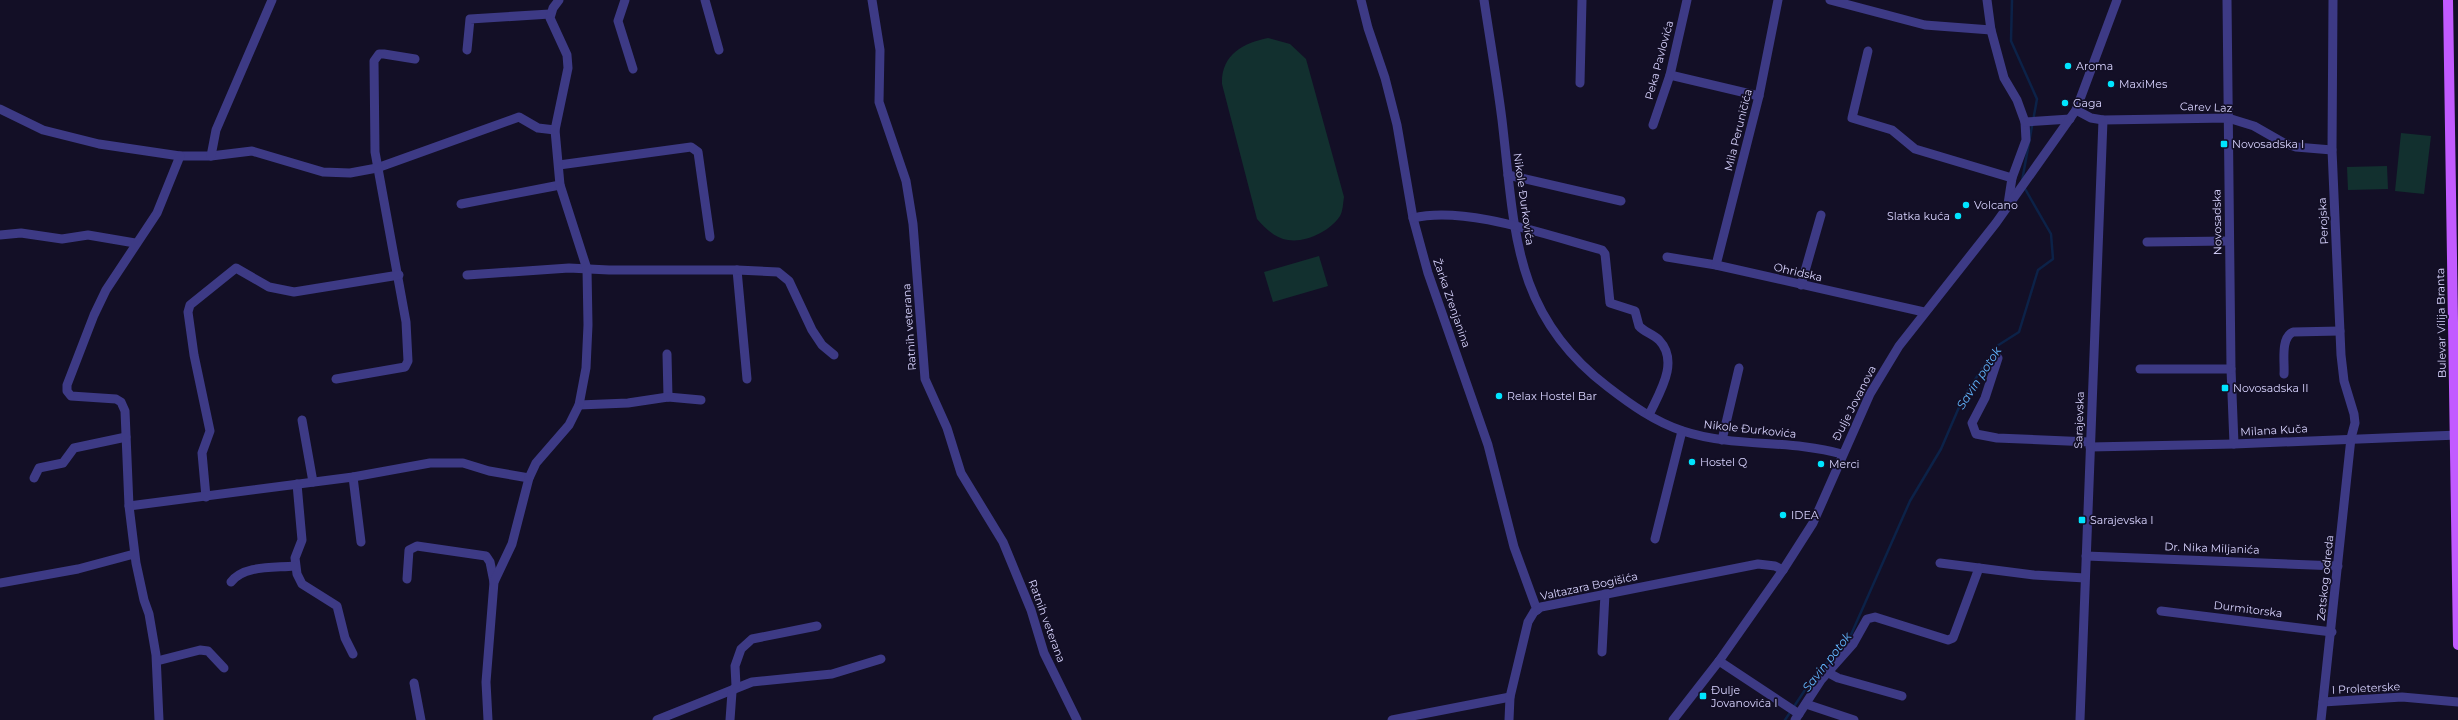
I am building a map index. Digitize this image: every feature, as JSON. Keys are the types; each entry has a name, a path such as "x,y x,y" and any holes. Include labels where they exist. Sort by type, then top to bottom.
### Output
{"main road":[{"name":"Bulevar Vilija Branta","path":"2448,0 2456,435 2458,646"}],"street":[{"path":"211,156 216,130 272,0"},
{"path":"494,582 512,544 529,478 536,463 569,425 579,405 588,347 587,269 560,185 555,130 568,62 551,24 550,14 559,0"},
{"path":"625,0 618,21 633,69"},
{"path":"706,0 719,50"},
{"name":"Ratnih veterana","path":"872,0 880,50 879,102 904,174 913,224 925,379 948,428 961,473 1003,542 1031,610 1044,653 1077,720"},
{"name":"Žarka Zrenjanina","path":"1361,0 1368,28 1385,78 1397,125 1413,218 1428,273 1488,445 1514,547 1537,610"},
{"name":"Nikole Đurkovića","path":"1484,0 1508,175 1513,226 1520,258 1533,296 1561,343 1586,370 1649,415 1682,431 1722,440 1821,449 1842,454"},
{"path":"1580,83 1582,0"},
{"name":"Peka Pavlovića","path":"1653,126 1670,75 1687,0"},
{"name":"Mila Peruničića","path":"1716,265 1759,96 1778,0"},
{"path":"1830,0 1926,25 1991,30"},
{"path":"1987,0 1991,30 2004,78 2028,121 2026,140 2012,178 2008,206"},
{"name":"Đulje Jovanova","path":"1673,720 1719,661 1783,570 1813,523 1842,454 1878,378 1924,312 2008,206 2076,110 2116,0"},
{"name":"Novosadska","path":"2227,0 2231,369 2234,444"},
{"name":"Perojska","path":"2333,0 2332,150 2340,331 2344,381 2354,414 2355,423 2351,438"},
{"path":"467,50 470,20 550,14"},
{"path":"1868,51 1852,118 1892,130 1915,149 2012,178"},
{"path":"336,379 370,375 404,367 407,364 406,322 399,275 375,152 374,61 379,54 415,59"},
{"path":"1670,75 1759,96"},
{"path":"0,109 44,130 98,144 180,156 211,156 252,151 323,172 350,173 377,168 519,117 538,128 555,130"},
{"name":"Carev Laz","path":"2076,110 2091,118 2103,120 2228,118 2254,126 2282,142 2296,146 2332,150"},
{"path":"2028,121 2070,119"},
{"name":"Sarajevska","path":"2080,720 2103,120"},
{"path":"559,165 691,147 698,152 710,237"},
{"path":"159,720 157,661 150,620 134,554 129,506 126,417 120,402 116,399 75,397 67,391 67,385 94,315 135,243 157,213 180,156"},
{"path":"1508,175 1621,201"},
{"path":"461,204 560,185"},
{"path":"1413,218 1451,214 1513,226 1602,250 1605,254 1610,303 1635,311 1642,329 1654,335 1666,350 1668,362 1666,376 1649,415"},
{"path":"1801,285 1821,215"},
{"path":"0,235 21,233 62,239 88,235 135,243"},
{"path":"2147,242 2229,241"},
{"name":"Ohridska","path":"1667,257 1716,265 1924,312"},
{"path":"206,496 202,453 210,431 194,355 188,312 190,305 236,268 269,287 294,292 399,275"},
{"path":"467,275 511,271 587,269 737,270 778,272 785,276 812,330 822,345 834,355"},
{"path":"737,270 747,379"},
{"path":"2284,374 2285,342 2288,335 2293,332 2340,331"},
{"path":"667,354 668,397"},
{"name":"Milana Kuča","path":"1998,358 1985,398 1972,423 1976,434 1997,438 2090,444 2234,444 2351,438 2456,435"},
{"path":"1722,440 1739,368"},
{"path":"2140,369 2231,369"},
{"path":"579,405 622,403 668,397 701,400"},
{"path":"302,420 313,482"},
{"path":"1655,539 1682,431"},
{"path":"34,478 39,468 63,463 74,448 126,437"},
{"name":"Zetskog odreda","path":"2321,720 2332,632 2351,438"},
{"path":"129,506 353,477 430,463 463,463 489,471 529,478"},
{"path":"353,477 361,542"},
{"path":"297,484 302,540 295,558 294,566 302,584 338,606 345,638 353,654"},
{"path":"406,579 409,550 417,546 486,556 490,562 494,582 486,682 488,720"},
{"path":"0,583 78,569 134,554"},
{"name":"Dr. Nika Miljanića","path":"2086,556 2338,566"},
{"path":"1940,563 2034,575 2085,578"},
{"name":"Valtazara Bogišića","path":"1510,697 1528,622 1537,610 1546,606 1758,564 1775,566 1783,570"},
{"path":"231,582 239,573 294,566"},
{"path":"1719,661 1794,713 1806,704 1827,672 1853,644 1865,621 1872,617 1948,640 1953,638 1979,568"},
{"path":"1602,652 1605,594"},
{"name":"Durmitorska","path":"2161,611 2332,632"},
{"path":"730,720 732,692 736,686 735,666 741,649 747,642 752,638 816,626"},
{"path":"157,661 200,650 208,651 224,668"},
{"path":"657,720 666,714 732,692 752,682 832,674 881,659"},
{"path":"1827,672 1834,677 1902,696"},
{"path":"414,683 421,720"},
{"path":"1392,720 1510,697 1509,720"},
{"name":"I Proleterske","path":"2323,702 2402,697 2458,702"},
{"path":"1806,704 1854,720"}],"green space":[{"path":"1268,38 1290,44 1306,59 1344,197 1341,214 1336,221 1317,235 1302,240 1283,239 1267,229 1257,219 1222,84 1225,65 1235,52 1250,43"},
{"path":"2401,133 2431,136 2424,194 2395,191"},
{"path":"2387,166 2388,189 2348,190 2347,167"},
{"path":"1319,256 1328,286 1273,302 1264,272"}],"waterway":[{"name":"Savin potok","path":"2012,0 2011,41 2037,99 2022,181"},
{"name":"Savin potok","path":"1785,720 1813,678 1850,637 1910,501 1941,449 1963,398 1997,346 2019,332 2038,270 2053,259 2051,234 2024,187"}],"place":[{"name":"Aroma","path":"2068,66"},
{"name":"MaxiMes","path":"2111,84"},
{"name":"Gaga","path":"2065,103"},
{"name":"Novosadska I","path":"2224,144"},
{"name":"Volcano","path":"1966,205"},
{"name":"Slatka kuća","path":"1958,216"},
{"name":"Novosadska II","path":"2225,388"},
{"name":"Relax Hostel Bar","path":"1499,396"},
{"name":"Hostel Q","path":"1692,462"},
{"name":"Merci","path":"1821,464"},
{"name":"IDEA","path":"1783,515"},
{"name":"Sarajevska I","path":"2082,520"},
{"name":"Đulje Jovanovića I","path":"1703,696"}]}
